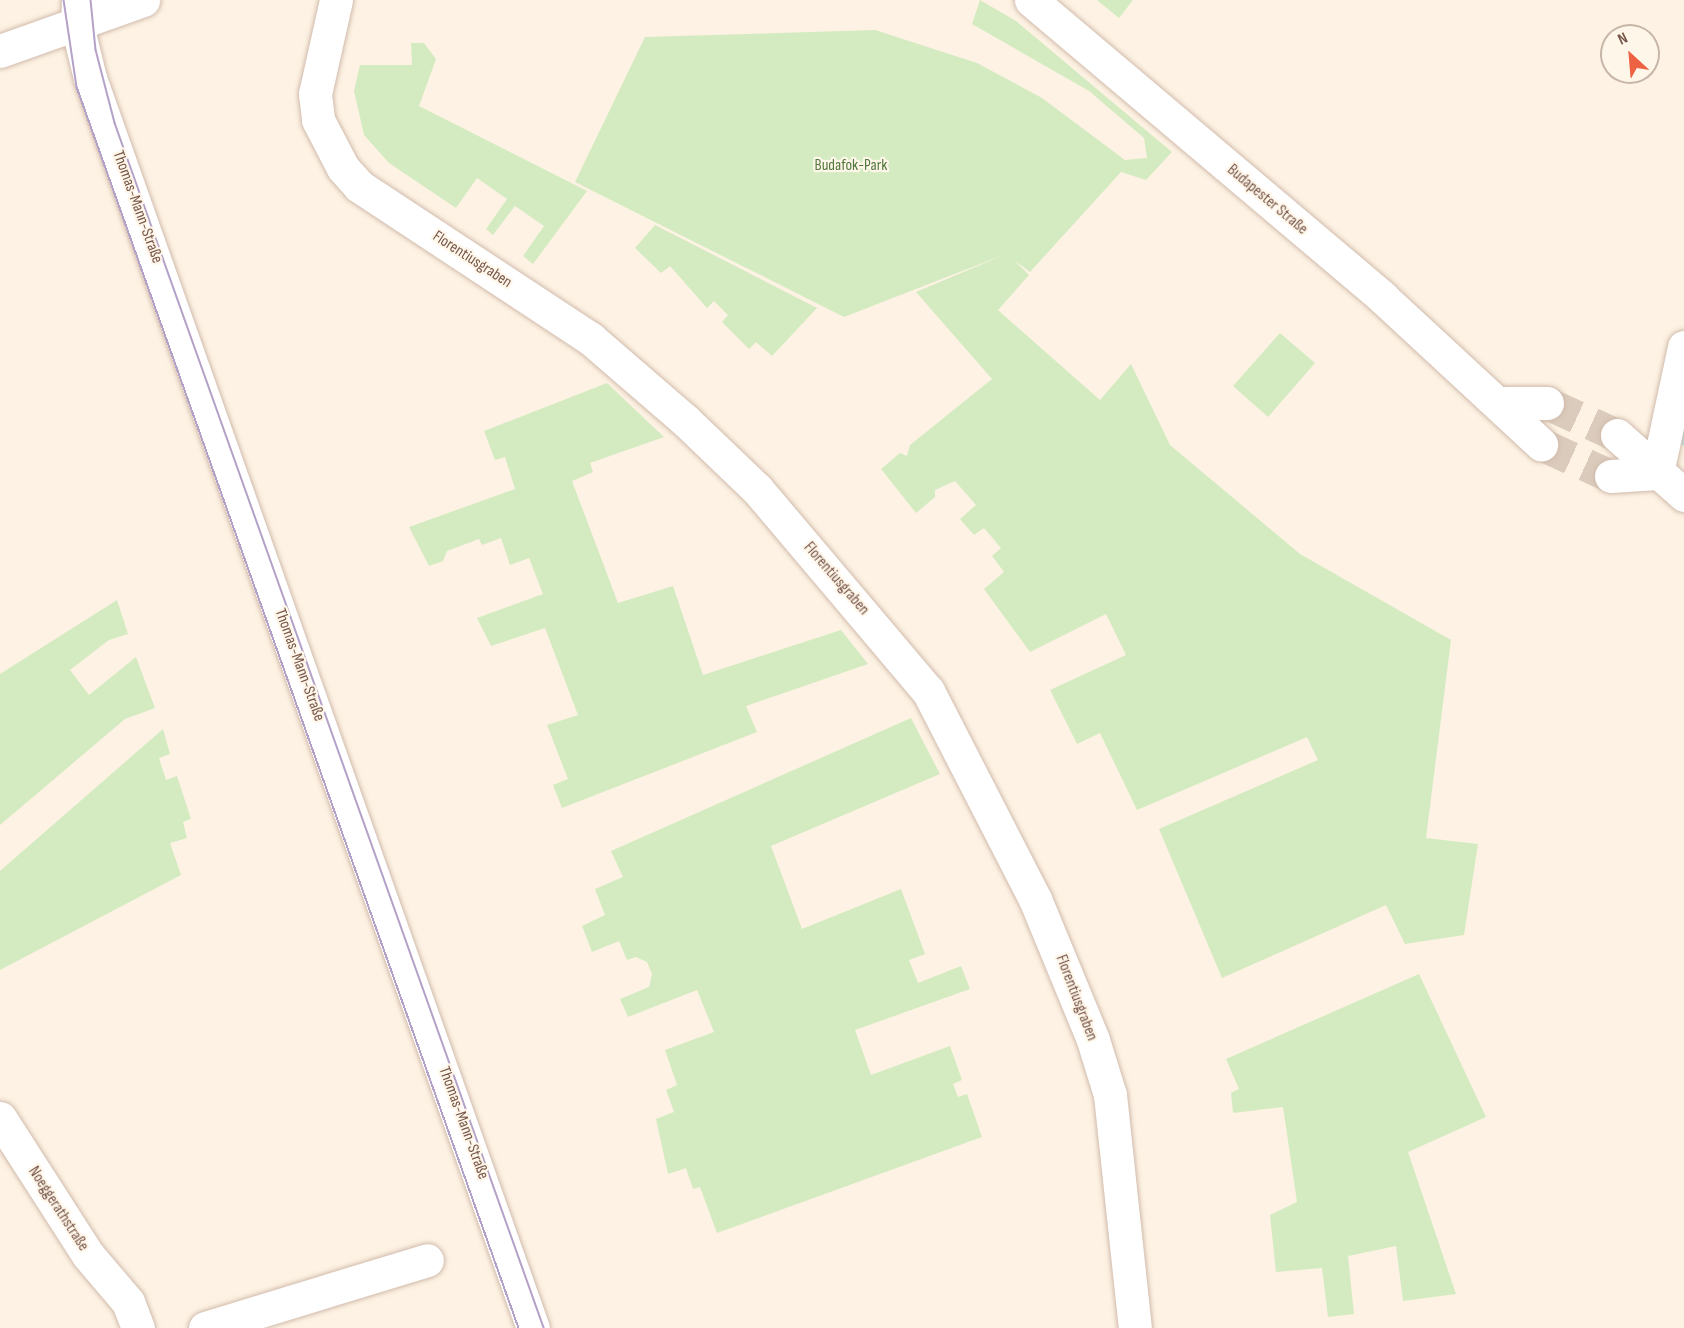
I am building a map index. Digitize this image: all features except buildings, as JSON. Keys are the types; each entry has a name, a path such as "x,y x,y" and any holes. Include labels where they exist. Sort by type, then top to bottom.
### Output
{"street":[{"path":"0,51 77,12 143,0"},
{"name":"Florentiusgraben","path":"336,0 315,94 318,120 343,168 359,186 591,339 686,421 757,489 928,691 1035,899 1093,1040 1110,1095 1135,1328"},
{"name":"Budapester Straße","path":"1031,0 1500,403 1541,444"},
{"name":"Thomas-Mann-Straße","path":"77,12 93,87 533,1328"},
{"path":"1657,473 1684,347"},
{"path":"1500,403 1547,403"},
{"path":"1617,435 1684,495"},
{"path":"1611,476 1657,473"},
{"name":"Noeggerathstraße","path":"0,1118 88,1255 128,1302 138,1328"},
{"path":"205,1328 427,1260"}],"green space":[{"name":"Budafok-Park","path":"980,0 1016,21 1172,152 1146,180 1121,172 1030,272 1014,260 1029,275 998,310 1100,400 1131,364 1170,445 1300,554 1451,640 1426,838 1478,844 1464,935 1405,944 1386,905 1222,978 1159,829 1318,760 1307,737 1137,810 1100,733 1077,744 1050,690 1126,655 1106,614 1030,652 984,589 1004,572 992,556 1001,548 984,528 974,535 960,519 976,505 955,481 935,490 935,497 916,513 881,469 900,453 907,456 910,445 992,379 916,292 1006,254 844,317 575,182 645,37 875,30 977,63 1042,98 1125,160 1147,158 1144,138 1089,91 972,24"},
{"path":"1097,0 1133,0 1119,18"},
{"path":"411,43 424,43 436,59 419,106 587,191 533,264 523,256 544,226 515,206 493,235 486,229 507,199 477,178 456,208 389,163 364,135 354,91 360,65 412,65"},
{"path":"655,225 817,308 772,356 756,342 749,349 722,322 728,315 714,301 707,308 670,266 661,273 635,248"},
{"path":"1280,333 1315,363 1268,417 1233,386"},
{"path":"607,383 664,437 590,463 593,472 572,481 618,603 673,586 703,675 841,630 868,664 746,706 757,732 562,808 553,785 568,779 547,725 578,715 545,628 491,646 477,618 543,594 529,558 510,565 501,538 482,545 479,539 447,551 443,561 429,566 409,527 515,489 505,457 495,460 484,431"},
{"path":"117,600 128,634 109,640 70,670 89,695 136,657 155,708 125,719 0,825 0,674"},
{"path":"911,718 940,774 771,846 802,929 901,889 925,954 909,960 918,983 961,966 970,989 855,1030 871,1075 950,1046 962,1080 953,1084 958,1097 967,1094 982,1137 717,1233 700,1187 693,1189 686,1168 668,1174 656,1119 674,1112 666,1090 677,1085 665,1050 714,1032 697,990 628,1017 620,999 649,987 652,974 647,962 636,957 627,960 619,941 592,952 582,926 605,915 595,889 623,877 611,851"},
{"path":"163,729 170,754 159,758 166,780 177,776 191,819 183,822 187,838 170,843 181,875 0,970 0,871"},
{"path":"1419,974 1486,1117 1408,1152 1456,1294 1403,1301 1396,1246 1348,1256 1354,1314 1328,1317 1322,1268 1276,1272 1270,1215 1297,1202 1283,1107 1233,1113 1231,1093 1239,1089 1226,1059"}],"tunnel":[{"path":"1547,403 1617,435"},
{"path":"1541,444 1611,476"}],"tram line":[{"path":"64,0 77,87 519,1328"},
{"path":"91,0 96,50 115,123 544,1328"}]}
